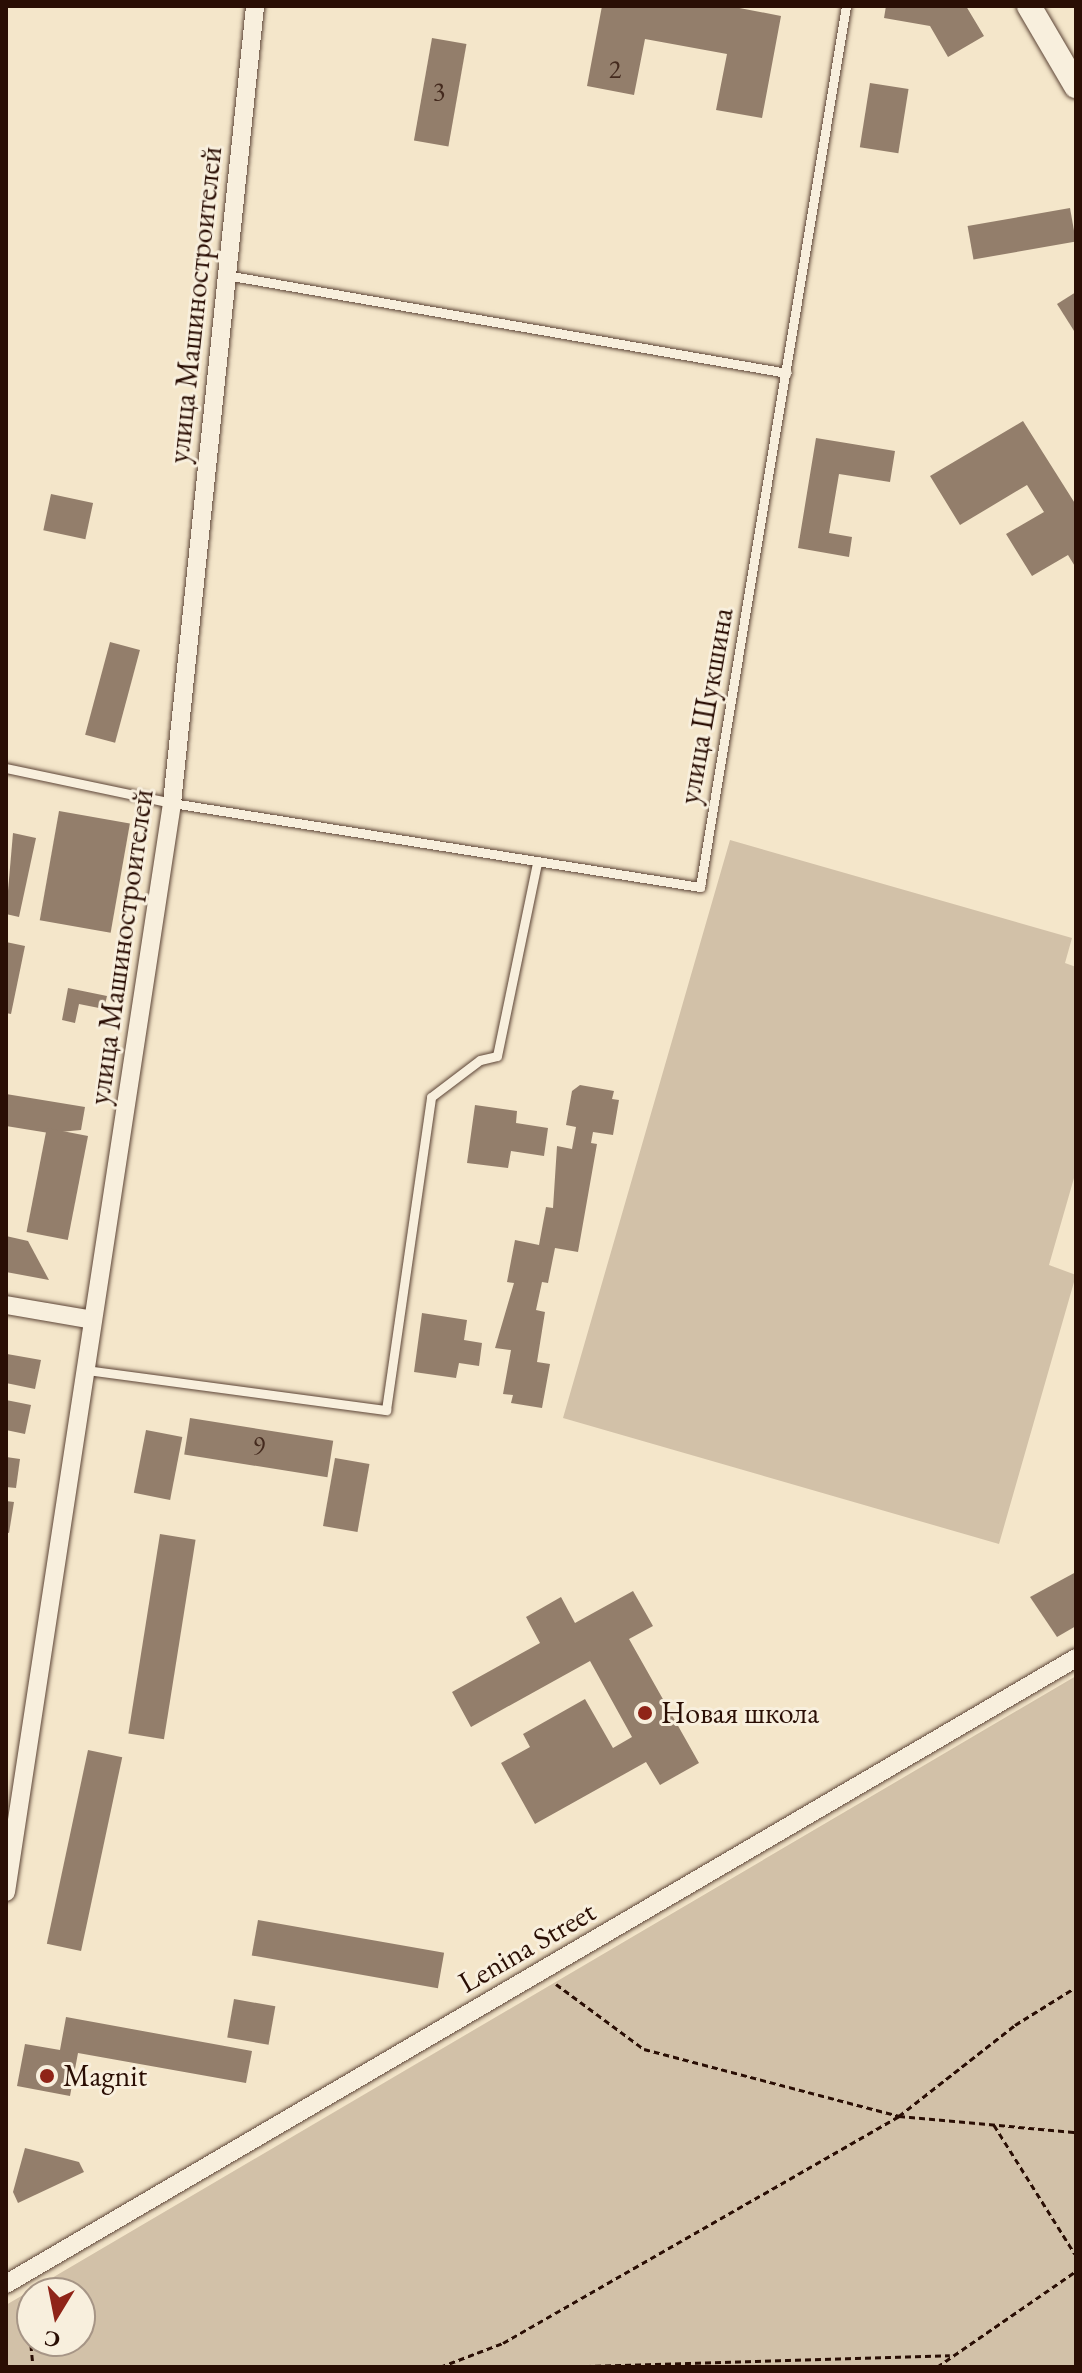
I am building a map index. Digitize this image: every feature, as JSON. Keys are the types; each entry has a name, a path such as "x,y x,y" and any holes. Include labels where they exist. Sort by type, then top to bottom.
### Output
{"street":[{"name":"улица Машиностроителей","path":"6,1892 172,803 255,6"},
{"path":"1029,6 1076,86"},
{"path":"6,1305 93,1320"},
{"name":"Lenina Street","path":"6,2284 1076,1658"}],"lane":[{"name":"улица Шукшина","path":"6,768 172,803 700,887 846,6"},
{"path":"226,275 787,373"},
{"path":"86,1370 386,1410 431,1097 480,1060 497,1056 537,862"}],"path":[{"path":"550,1979 644,2049 899,2116 1076,2132"},
{"path":"440,2367 503,2343 899,2116 1015,2025 1076,1987"},
{"path":"994,2125 1076,2254"},
{"path":"937,2367 950,2355 1076,2271"},
{"path":"555,2367 950,2355"}],"shaded area":[{"path":"730,840 1072,938 1065,963 1076,967 1076,1171 1049,1265 1076,1275 999,1544 563,1418"},
{"path":"1076,1676 1076,2367 6,2367 6,2305 16,2299 16,2357 96,2357 96,2277 54,2277"}],"building":[{"path":"602,6 729,6 781,16 762,118 716,110 727,54 645,39 634,95 587,86"},
{"path":"886,6 966,6 984,36 948,57 930,26 884,18"},
{"path":"432,38 466,44 448,146 414,140"},
{"path":"870,83 909,89 898,153 860,147"},
{"path":"1070,208 1076,241 973,260 968,226"},
{"path":"1076,292 1076,334 1057,304"},
{"path":"1023,421 1076,505 1076,568 1068,555 1032,576 1006,534 1044,512 1027,485 960,525 930,476"},
{"path":"816,438 895,451 890,482 839,474 829,533 852,537 849,557 798,548"},
{"path":"51,494 93,503 85,539 43,530"},
{"path":"110,642 140,650 115,743 85,735"},
{"path":"59,811 130,824 111,933 40,920"},
{"path":"13,833 36,838 19,917 6,914"},
{"path":"6,942 25,946 11,1014 6,1013"},
{"path":"68,988 107,996 104,1009 79,1004 75,1023 62,1020"},
{"path":"580,1085 614,1091 612,1099 619,1100 613,1135 593,1132 591,1143 597,1144 578,1252 555,1248 548,1283 542,1282 536,1310 545,1312 537,1362 550,1364 542,1408 511,1403 513,1395 503,1394 511,1350 495,1348 514,1283 507,1282 515,1240 539,1245 546,1207 553,1208 557,1146 572,1149 576,1127 566,1125 572,1091"},
{"path":"6,1094 85,1107 81,1130 49,1133 6,1126"},
{"path":"475,1105 517,1111 516,1123 548,1128 544,1156 511,1151 508,1168 467,1163"},
{"path":"47,1128 88,1136 68,1240 27,1232"},
{"path":"6,1236 28,1241 49,1280 6,1272"},
{"path":"422,1313 467,1320 464,1340 482,1343 479,1366 459,1363 456,1378 414,1372"},
{"path":"7,1354 41,1360 35,1389 6,1383"},
{"path":"6,1400 31,1405 25,1434 6,1430"},
{"path":"190,1418 333,1441 327,1477 184,1455"},
{"path":"146,1430 182,1437 170,1500 134,1493"},
{"path":"6,1457 20,1459 16,1488 6,1487"},
{"path":"335,1458 369,1464 357,1532 323,1526"},
{"path":"6,1501 14,1502 9,1533 6,1532"},
{"path":"160,1534 196,1540 164,1739 128,1734"},
{"path":"1076,1572 1076,1626 1057,1637 1030,1597"},
{"name":"Новая школа","path":"633,1591 653,1626 629,1639 699,1763 660,1785 646,1762 535,1824 501,1763 530,1747 523,1734 585,1699 613,1748 632,1737 590,1661 471,1727 452,1692 540,1643 526,1617 561,1597 575,1623"},
{"path":"88,1750 122,1757 81,1951 47,1944"},
{"path":"258,1920 444,1953 438,1988 252,1955"},
{"path":"234,1999 275,2006 269,2045 227,2037"},
{"path":"66,2017 252,2051 246,2083 78,2053 70,2096 17,2086 25,2044 60,2050"},
{"path":"25,2148 79,2162 84,2172 18,2203 13,2192"}],"place":[{"name":"Новая школа","path":"645,1713"},
{"name":"Magnit","path":"47,2076"}]}
